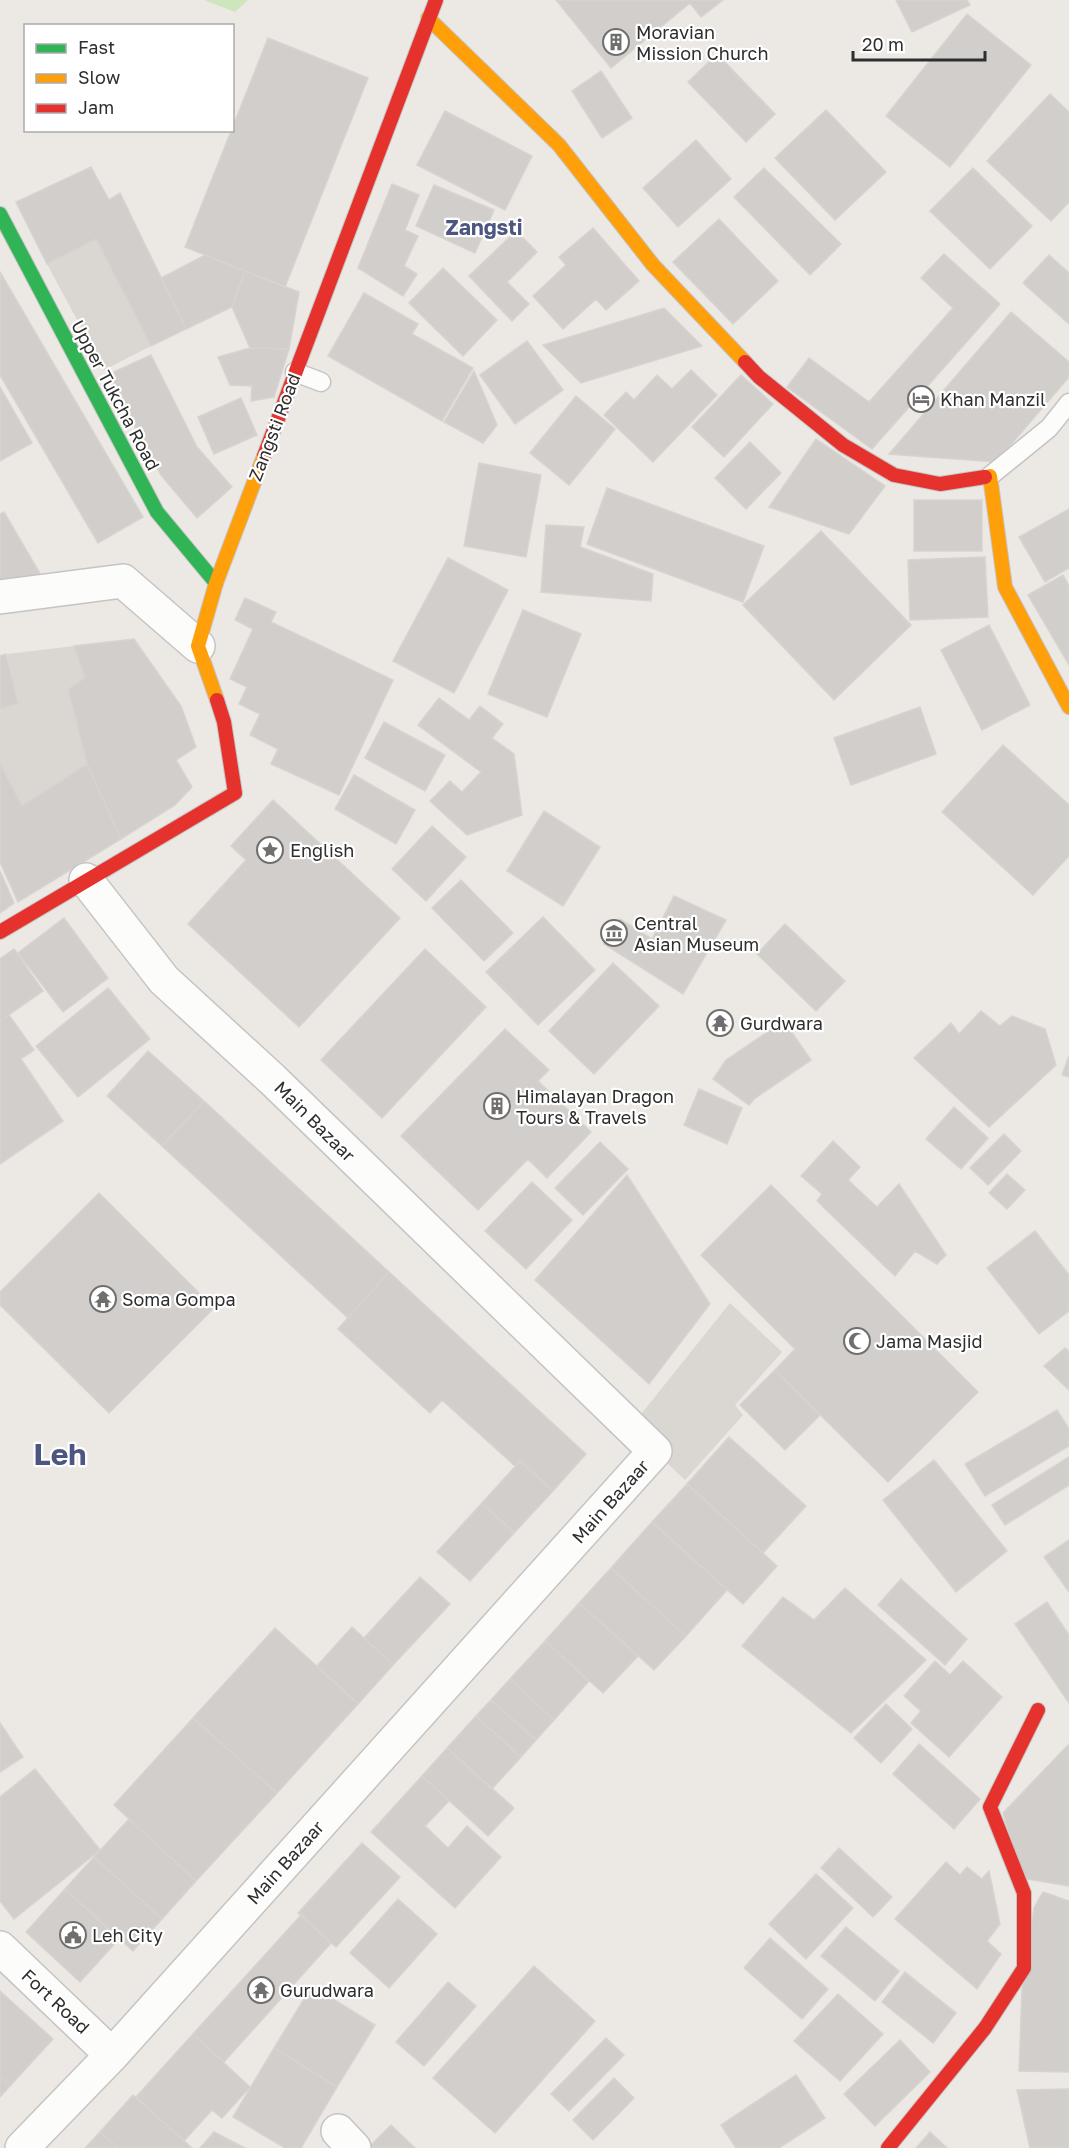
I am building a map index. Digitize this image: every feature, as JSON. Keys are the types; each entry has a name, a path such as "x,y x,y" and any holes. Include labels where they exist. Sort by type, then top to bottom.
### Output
{"street":[{"name":"Zangsti Road","path":"198,646 216,583 436,0"},
{"path":"428,18 559,145 653,265 768,384 843,445 894,475 940,484 990,476 1005,587 1069,707"},
{"name":"Upper Tukcha Road","path":"0,214 157,512 216,583"},
{"path":"0,597 123,581 198,646 224,722 236,793 0,932"},
{"name":"Main Bazaar","path":"22,2148 112,2055 655,1451 272,1079 164,981 86,880"},
{"path":"888,2148 985,2028 1024,1968 1024,1893 990,1807 1038,1710"},
{"name":"Fort Road","path":"0,1948 112,2055"}],"lane":[{"path":"295,372 321,381"},
{"path":"990,476 1049,428 1069,403"}],"green space":[{"path":"204,0 248,0 235,12"}],"shaded area":[{"path":"96,239 151,346 104,370 47,264"},
{"path":"74,646 85,678 69,689 87,764 22,806 0,763 0,709 18,704 7,654"},
{"path":"730,1303 782,1352 735,1405 743,1415 685,1480 630,1428"}],"building":[{"name":"Moravian Mission Church","path":"556,0 723,0 701,17 690,3 611,68"},
{"path":"896,0 967,0 970,5 912,32"},
{"path":"967,14 1031,65 950,167 886,116"},
{"path":"268,38 368,78 285,287 185,247 231,132 234,132 234,124"},
{"path":"717,54 775,114 746,142 688,82"},
{"path":"601,71 632,118 602,138 572,91"},
{"path":"1050,94 1069,112 1069,202 1051,221 987,161"},
{"path":"826,110 886,172 835,220 775,158"},
{"path":"445,111 532,156 505,210 417,165"},
{"path":"696,140 731,179 678,227 643,188"},
{"path":"91,167 109,200 120,193 186,329 151,346 96,239 47,264 16,202"},
{"path":"764,168 841,244 810,275 734,197"},
{"path":"973,168 1032,226 990,269 930,211"},
{"path":"392,184 419,195 405,230 418,236 404,266 417,274 403,296 358,268"},
{"path":"434,185 494,210 475,253 416,226"},
{"path":"719,219 778,281 733,324 673,262"},
{"path":"593,228 639,281 606,310 596,299 563,329 533,296 566,265 559,257"},
{"path":"516,231 537,252 507,282 529,304 512,321 469,276"},
{"path":"944,254 1000,304 872,449 787,387 809,358 869,402 953,308 921,278"},
{"path":"205,255 245,271 232,307 186,329 161,278"},
{"path":"1049,255 1069,273 1069,324 1023,283"},
{"path":"443,268 497,320 463,356 409,303"},
{"path":"245,271 299,292 289,349 250,348 232,307"},
{"path":"0,272 143,517 98,543 0,375"},
{"path":"364,293 418,324 412,334 473,368 442,421 328,356"},
{"path":"664,308 702,346 581,383 543,345"},
{"path":"1011,312 1069,362 1069,377 996,462 889,454"},
{"path":"527,341 563,390 515,424 480,375"},
{"path":"250,348 289,349 274,397 251,401 252,386 230,385 218,357"},
{"path":"151,355 197,447 232,487 197,518 161,475 107,375"},
{"path":"691,370 717,395 653,462 604,415 626,392 634,400 657,375 672,389"},
{"path":"474,371 497,425 483,443 444,422"},
{"path":"741,375 773,404 724,457 692,427"},
{"path":"0,387 32,443 0,461"},
{"path":"576,396 615,429 569,485 530,453"},
{"path":"241,398 257,435 214,454 198,417"},
{"path":"816,439 885,486 849,534 769,507"},
{"path":"750,442 781,473 746,509 715,478"},
{"path":"479,463 541,475 526,557 464,546"},
{"path":"607,488 764,546 743,602 587,544"},
{"path":"914,500 982,500 982,551 914,551"},
{"path":"1069,509 1069,568 1045,582 1019,537"},
{"path":"4,512 42,577 0,586 0,514"},
{"path":"546,525 584,527 580,547 653,574 651,601 541,592"},
{"path":"821,531 911,625 834,700 743,605"},
{"path":"985,557 988,617 910,620 908,560"},
{"path":"448,558 508,590 454,693 393,661"},
{"path":"1063,575 1069,586 1069,665 1028,595"},
{"path":"245,598 276,612 271,622 393,680 339,795 271,764 278,749 250,735 260,714 239,704 247,687 230,679 253,629 235,620"},
{"path":"523,610 581,634 547,717 488,694"},
{"path":"989,625 1030,705 982,730 941,650"},
{"path":"134,639 181,706 196,747 176,760 192,787 175,805 121,839 87,764 68,689 85,678 74,646"},
{"path":"6,654 18,704 0,709 0,656"},
{"path":"439,698 469,720 480,706 503,724 492,738 514,754 522,815 467,835 430,801 450,781 462,792 481,772 418,725"},
{"path":"920,707 936,754 851,785 834,738"},
{"path":"384,722 445,755 425,791 365,758"},
{"path":"1003,745 1069,805 1069,856 1033,895 942,812"},
{"path":"0,763 22,806 87,764 121,839 18,902 0,862"},
{"path":"354,775 415,810 396,844 335,809"},
{"path":"273,800 400,918 299,1027 188,924 246,860 231,846"},
{"path":"544,811 600,847 563,906 507,871"},
{"path":"432,826 466,857 426,901 392,869"},
{"path":"0,871 14,903 0,913"},
{"path":"461,880 513,933 484,961 432,908"},
{"path":"674,896 726,920 683,994 604,944 620,919 652,939"},
{"path":"543,917 595,970 538,1025 486,972"},
{"path":"64,918 108,978 63,1012 18,953"},
{"path":"785,924 845,981 816,1011 757,954"},
{"path":"14,949 43,991 0,1021 0,959"},
{"path":"425,949 486,1007 382,1118 321,1060"},
{"path":"613,963 659,1006 594,1074 549,1031"},
{"path":"108,988 150,1039 78,1097 36,1046"},
{"path":"981,1011 1000,1026 1012,1016 1045,1029 1056,1065 989,1127 914,1058 951,1023 959,1034"},
{"path":"9,1015 34,1050 21,1059 63,1121 0,1164 0,1021"},
{"path":"784,1021 811,1060 754,1099 749,1105 713,1079 726,1060"},
{"name":"Himalayan Dragon Tours & Travels","path":"505,1029 549,1070 538,1081 591,1132 547,1178 528,1159 478,1210 401,1136"},
{"path":"148,1051 204,1101 162,1146 107,1096"},
{"path":"1069,1056 1069,1077 1062,1075"},
{"path":"699,1089 742,1108 727,1144 684,1125"},
{"path":"204,1101 389,1272 348,1318 162,1146"},
{"path":"954,1107 988,1138 961,1169 926,1139"},
{"path":"1004,1134 1021,1151 988,1185 970,1168"},
{"path":"833,1141 860,1167 848,1180 877,1207 899,1184 946,1255 937,1264 915,1251 895,1276 817,1201 822,1194 801,1176"},
{"path":"600,1142 628,1169 583,1215 555,1188"},
{"path":"1007,1174 1025,1190 1007,1209 989,1193"},
{"path":"627,1175 710,1304 649,1384 535,1280"},
{"path":"532,1182 572,1220 526,1269 485,1231"},
{"name":"Jama Masjid","path":"771,1185 978,1392 888,1482 775,1370 795,1349 701,1255"},
{"name":"Soma Gompa","path":"99,1193 214,1308 109,1413 0,1305 0,1292"},
{"path":"1035,1231 1069,1275 1069,1311 1039,1334 987,1268"},
{"path":"389,1272 586,1454 553,1491 520,1461 515,1466 442,1400 430,1413 338,1329"},
{"path":"1065,1348 1069,1351 1069,1390 1044,1366"},
{"path":"775,1370 820,1415 785,1450 740,1405"},
{"path":"1057,1410 1069,1429 1069,1446 985,1496 965,1464"},
{"path":"729,1437 806,1506 763,1553 687,1484"},
{"path":"1069,1457 1069,1485 1005,1525 992,1505"},
{"path":"934,1460 1007,1551 956,1592 883,1500"},
{"path":"520,1461 553,1491 514,1533 482,1503"},
{"path":"687,1484 777,1566 743,1604 652,1522"},
{"path":"482,1503 514,1533 470,1581 437,1552"},
{"path":"652,1522 727,1590 686,1636 611,1568"},
{"path":"1069,1540 1069,1592 1044,1557"},
{"path":"611,1568 686,1636 654,1670 579,1603"},
{"path":"420,1577 450,1604 393,1665 364,1638"},
{"path":"901,1579 967,1639 945,1665 878,1605"},
{"path":"845,1588 926,1660 851,1733 742,1646 783,1597 814,1620"},
{"path":"1047,1602 1069,1635 1069,1703 1015,1624"},
{"path":"579,1603 638,1656 603,1693 545,1641"},
{"path":"352,1627 393,1665 358,1704 317,1666"},
{"path":"275,1628 358,1704 277,1793 193,1718"},
{"path":"545,1641 589,1681 554,1720 510,1679"},
{"path":"935,1661 950,1675 963,1661 1002,1697 949,1757 911,1723 921,1711 904,1696"},
{"path":"510,1679 554,1720 536,1740 491,1700"},
{"path":"491,1700 536,1740 521,1757 476,1716"},
{"path":"886,1704 912,1729 881,1763 854,1738"},
{"path":"476,1716 521,1757 492,1789 447,1748"},
{"path":"193,1718 277,1793 196,1881 114,1805"},
{"path":"0,1723 23,1757 0,1772"},
{"path":"919,1744 980,1799 954,1829 893,1774"},
{"path":"1069,1744 1069,1886 1022,1878 1003,1813"},
{"path":"447,1748 514,1808 488,1836 422,1776"},
{"path":"35,1769 100,1850 14,1919 0,1901 0,1797"},
{"path":"422,1776 449,1801 425,1826 448,1848 467,1826 501,1857 455,1908 371,1832"},
{"path":"129,1819 196,1881 162,1919 94,1857"},
{"path":"362,1843 400,1877 336,1947 298,1913"},
{"path":"839,1848 892,1897 873,1917 821,1868"},
{"path":"94,1857 162,1919 133,1951 65,1889"},
{"path":"946,1862 960,1875 967,1867 982,1879 989,1871 1000,1924 987,1941 1001,1954 977,1989 895,1919"},
{"path":"816,1874 853,1908 806,1959 769,1924"},
{"name":"Leh City","path":"65,1889 119,1939 80,1982 26,1932"},
{"path":"1043,1892 1069,1901 1069,2072 1019,2071 1022,1991 1034,1908"},
{"path":"398,1899 437,1934 389,1988 350,1953"},
{"path":"301,1915 331,1943 224,2062 193,2034"},
{"path":"846,1927 899,1971 875,2001 821,1956"},
{"path":"770,1938 828,1989 802,2019 744,1968"},
{"path":"534,1966 595,2021 495,2133 433,2078"},
{"path":"905,1972 956,2013 933,2043 882,2002"},
{"path":"448,1982 476,2006 424,2066 396,2042"},
{"path":"312,1986 375,2025 337,2087 274,2048"},
{"path":"0,1991 53,2039 10,2086 0,2076"},
{"path":"838,1994 883,2034 840,2081 794,2041"},
{"path":"193,2034 250,2087 222,2118 212,2110 184,2141 136,2097"},
{"path":"606,2038 624,2055 569,2111 551,2094"},
{"path":"900,2040 930,2072 875,2126 844,2094"},
{"path":"274,2048 337,2087 301,2148 285,2148 233,2117"},
{"path":"796,2075 825,2118 779,2148 736,2148 721,2125"},
{"path":"0,2076 10,2086 0,2097"},
{"path":"614,2078 634,2098 593,2140 573,2120"},
{"path":"1069,2089 1069,2148 1030,2148 1017,2090"},
{"path":"133,2095 192,2148 118,2148 100,2132"},
{"path":"391,2125 415,2148 368,2148"},
{"path":"100,2132 118,2148 85,2148"},
{"path":"214,2132 245,2148 200,2148"},
{"path":"930,2132 947,2148 916,2148"}],"traffic: fast":[{"path":"0,214 157,512 216,583"}],"traffic: slow":[{"path":"428,18 559,145 653,265 745,362"},
{"path":"217,700 198,646 216,583 264,456"},
{"path":"985,477 990,476 1005,587 1069,707"}],"traffic: jam":[{"path":"264,456 436,0"},
{"path":"745,362 759,377 843,445 894,475 940,484 985,477"},
{"path":"0,932 235,793 224,722 217,700"},
{"path":"888,2148 985,2028 1024,1968 1024,1893 990,1807 1038,1710"}],"place":[{"name":"Moravian Mission Church","path":"616,42"},
{"name":"Khan Manzil","path":"921,399"},
{"name":"English","path":"270,850"},
{"name":"Central Asian Museum","path":"614,933"},
{"name":"Gurdwara","path":"720,1023"},
{"name":"Himalayan Dragon Tours & Travels","path":"497,1106"},
{"name":"Soma Gompa","path":"103,1299"},
{"name":"Jama Masjid","path":"857,1341"},
{"name":"Leh City","path":"73,1935"},
{"name":"Gurudwara","path":"261,1990"}],"district":[{"name":"Zangsti","path":"484,227"},
{"name":"Leh","path":"60,1454"}]}
